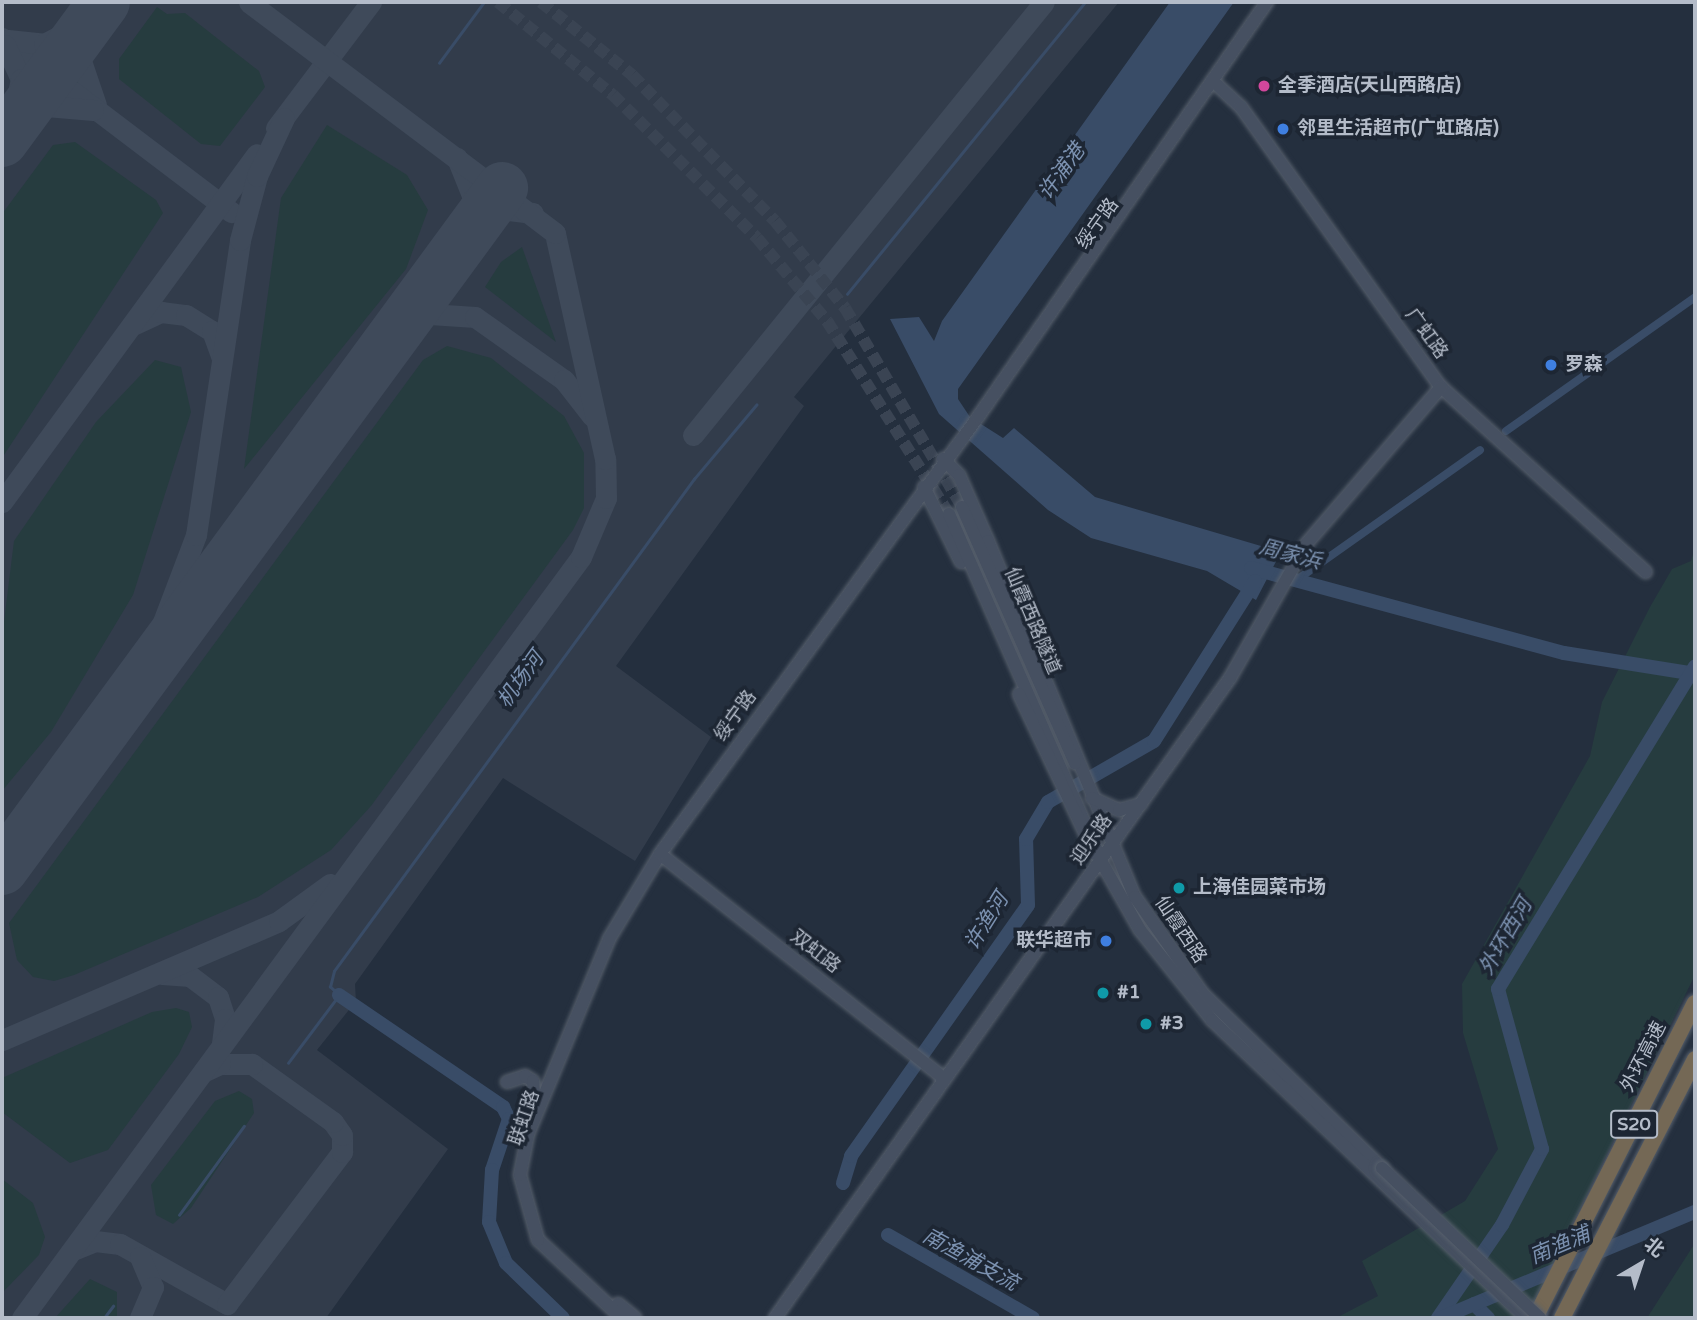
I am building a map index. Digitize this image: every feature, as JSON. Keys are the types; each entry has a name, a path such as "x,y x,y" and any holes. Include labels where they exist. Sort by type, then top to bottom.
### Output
{"highway":[{"name":"外环高速","path":"1537,1318 1695,1003"},
{"name":"S20","path":"1562,1318 1695,1059"}],"main road":[{"name":"绥宁路","path":"579,1020 609,939 664,857 1217,84 1223,63 1267,2"},
{"name":"广虹路","path":"1217,84 1441,387 1490,438 1646,572"},
{"name":"迎乐路","path":"775,1318 1230,678 1307,543 1441,387"},
{"path":"947,462 1044,673 1059,737"},
{"path":"926,491 1061,751"},
{"name":"仙霞西路隧道","path":"962,507 1059,737 1061,751"},
{"name":"仙霞西路隧道","path":"949,514 1061,751"},
{"path":"1044,673 1073,806"},
{"name":"仙霞西路","path":"1061,751 1091,797 1135,898 1190,980 1526,1318"},
{"path":"1091,797 1119,810 1141,804"},
{"name":"仙霞西路","path":"1073,806 1085,843 1101,861"},
{"name":"仙霞西路","path":"1073,806 1101,861 1182,989 1537,1318"},
{"path":"1085,843 1091,875"},
{"name":"双虹路","path":"664,857 946,1079"},
{"name":"联虹路","path":"579,1020 528,1134 520,1175 538,1240 622,1318"},
{"name":"联虹路","path":"579,1020 536,1137 531,1196 545,1235 561,1254 635,1318"},
{"path":"507,1082 525,1076 537,1088 528,1134"}],"shaded area":[{"path":"2,2 1119,2 794,397 804,406 616,666 711,737 635,861 503,778 355,984 356,1001 317,1050 448,1149 326,1318 2,1318"}],"green space":[{"path":"157,7 167,14 185,13 259,71 265,87 220,146 201,144 119,79 119,59"},
{"path":"327,125 407,175 428,210 406,269 244,469 281,198"},
{"path":"75,142 156,200 163,213 2,458 2,214 53,145"},
{"path":"522,247 556,342 485,287 501,262"},
{"path":"447,346 491,358 564,416 584,453 584,508 573,530 371,806 331,850 258,897 74,975 54,981 33,977 17,960 9,923 423,360"},
{"path":"155,360 181,367 191,412 133,595 51,732 2,791 2,638 14,541 96,422"},
{"path":"1695,547 1695,975 1526,1318 1336,1318 1378,1296 1362,1261 1465,1201 1498,1149 1463,1033 1462,984 1590,756 1602,702 1650,607 1672,569 1691,561"},
{"path":"176,1008 189,1012 192,1027 179,1054 108,1150 70,1163 2,1112 2,1078 152,1012"},
{"path":"239,1091 252,1099 254,1113 191,1208 173,1224 156,1215 151,1185 215,1101"},
{"path":"2,1179 33,1203 45,1237 39,1255 2,1293"},
{"path":"1695,1243 1695,1318 1647,1318"},
{"path":"90,1279 117,1292 117,1318 55,1318"}],"water":[{"name":"许浦港","path":"1170,2 1234,2 958,389 958,399 970,417 1003,438 1014,428 1095,497 1281,552 1256,600 1207,571 1091,538 1048,510 939,414 890,319 919,317 934,341 942,321"}],"waterway":[{"path":"439,63 484,2"},
{"path":"847,294 1085,2"},
{"path":"1506,431 1695,297"},
{"name":"机场河","path":"288,1063 339,995 330,987 334,971 694,479 756,405"},
{"path":"1298,579 1480,450"},
{"name":"周家浜","path":"1251,568 1564,653 1695,674"},
{"name":"许渔河","path":"843,1183 851,1156 1028,905 1026,839 1048,802 1154,741 1255,581"},
{"name":"外环西河","path":"1438,1318 1502,1225 1542,1149 1498,989 1695,666"},
{"name":"机场河","path":"339,995 503,1107 509,1119 492,1170 489,1222 506,1263 563,1318"},
{"path":"179,1215 244,1126"},
{"name":"南渔浦","path":"1441,1318 1695,1212"},
{"name":"南渔浦支流","path":"888,1235 1033,1318"},
{"path":"1474,1304 1488,1318"},
{"path":"104,1318 113,1306"}],"taxiway":[{"path":"22,1318 581,557 606,498 605,459 555,233 249,2"},
{"path":"276,128 371,2"},
{"path":"693,435 1044,2"},
{"path":"92,19 80,58 96,105"},
{"path":"8,40 44,44 90,20"},
{"path":"2,38 231,212"},
{"path":"5,45 21,79 10,129"},
{"path":"7,134 46,106 93,110"},
{"path":"108,725 155,643 196,535 240,240 257,176 284,118"},
{"path":"2,502 257,154"},
{"path":"457,158 473,198 465,238"},
{"path":"477,223 500,209 533,213"},
{"path":"135,324 161,312 186,315 212,331 222,358"},
{"path":"394,335 430,314 475,317 564,380 592,416"},
{"path":"2,1040 279,921 330,884"},
{"path":"162,974 190,976 218,997 225,1019 222,1043"},
{"path":"73,1250 95,1241 120,1244 227,1304 342,1152 342,1135 333,1122 252,1064 220,1064 203,1072"},
{"path":"140,1257 153,1287 140,1318"}],"runway":[{"path":"2,141 104,2"},
{"path":"2,869 502,188"}],"tunnel":[{"path":"498,2 613,95 757,238 827,321 949,514"},
{"path":"541,2 632,75 775,221 845,308 962,507"}],"place":[{"name":"全季酒店(天山西路店)","path":"1264,86"},
{"name":"邻里生活超市(广虹路店)","path":"1283,129"},
{"name":"罗森","path":"1551,365"},
{"name":"上海佳园菜市场","path":"1179,888"},
{"name":"联华超市","path":"1106,941"},
{"name":"#1","path":"1103,993"},
{"name":"#3","path":"1146,1024"}]}
